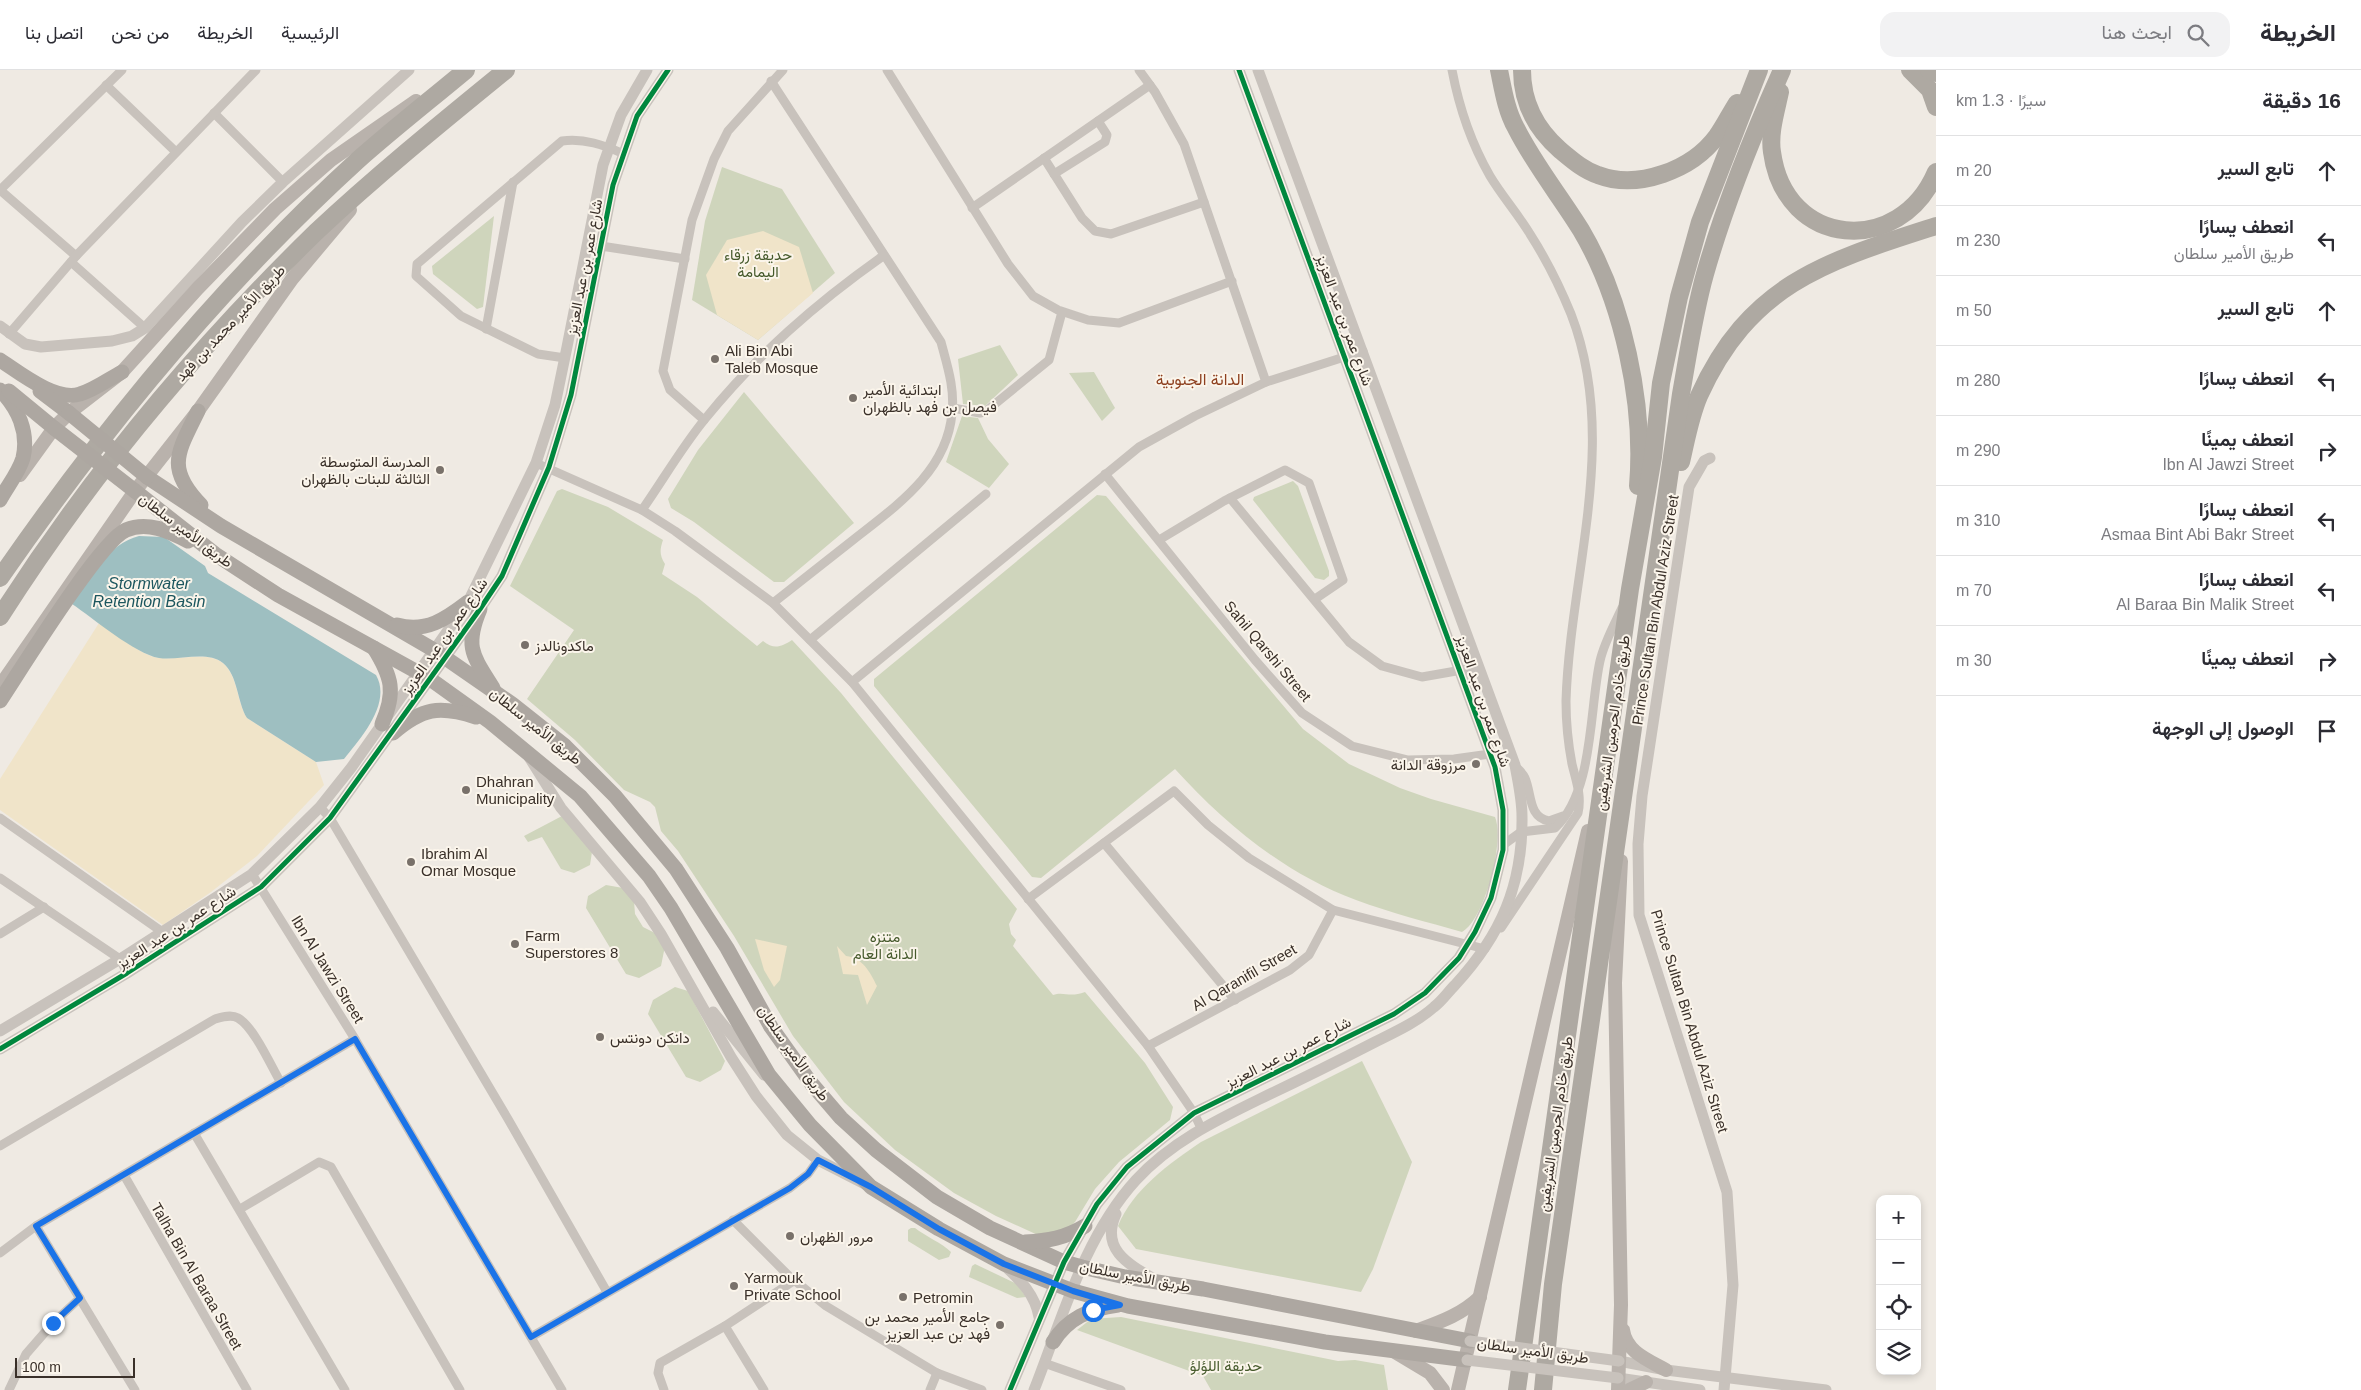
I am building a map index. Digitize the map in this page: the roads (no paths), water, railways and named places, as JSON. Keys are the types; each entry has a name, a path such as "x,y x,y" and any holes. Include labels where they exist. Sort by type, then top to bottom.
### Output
{"highway":[{"name":"طريق الأمير محمد بن فهد","path":"0,578 59,493 137,393 238,279 359,160 464,70"},
{"name":"طريق الأمير محمد بن فهد","path":"0,617 68,516 179,376 238,312 317,232 407,150 506,70"},
{"path":"1499,70 1506,101 1515,127 1582,232 1601,272 1615,308 1627,354 1641,438 1630,590"},
{"path":"1522,70 1525,98 1535,122 1550,141 1576,163 1597,175 1620,180 1648,178 1671,171 1700,153 1716,137 1755,70"},
{"name":"طريق خادم الحرمين الشريفين","path":"1517,1390 1630,590 1653,457 1661,383 1679,296 1700,222 1760,70"},
{"name":"طريق خادم الحرمين الشريفين","path":"1543,1390 1553,1284 1681,394 1704,276 1724,212 1754,132 1782,70"},
{"path":"1786,70 1772,129 1771,151 1776,173 1786,194 1800,211 1819,225 1841,232 1864,230 1885,224 1910,210 1929,188 1936,172"},
{"path":"1910,70 1930,90 1936,107"},
{"path":"1929,70 1936,73"},
{"path":"1658,552 1699,398 1717,363 1734,336 1759,308 1785,287 1817,268 1856,252 1936,226"}],"main road":[{"path":"0,501 54,428 69,413 122,372 275,209 331,160 464,70"},
{"path":"0,686 134,491 198,411 292,279 344,216 407,150"},
{"path":"0,360 47,390 66,395 80,394 122,372"},
{"path":"0,360 69,413"},
{"path":"0,384 54,428"},
{"path":"0,390 20,416 24,442 23,459 0,501"},
{"path":"198,411 180,454 180,476 185,488 221,526"},
{"name":"طريق الأمير سلطان","path":"69,413 147,477 221,526 439,654 496,693 565,746 615,796 676,869 727,948 772,1027 811,1083 841,1118 876,1150 937,1197 990,1228 1064,1262 1082,1267 1125,1277 1470,1341"},
{"name":"طريق الأمير سلطان","path":"54,428 215,554 278,595 424,675 490,722 580,796 649,876 693,943 777,1085 810,1125 871,1187 939,1229 1003,1264 1073,1291 1120,1305 1395,1352 1467,1360"},
{"path":"0,701 70,596 117,535 125,530 147,526 168,531 215,554"},
{"path":"384,622 410,629 432,626 474,606"},
{"path":"474,606 472,649 475,659 496,693"},
{"path":"373,646 386,668 391,684 387,728"},
{"path":"1458,1390 1467,1360 1533,1065 1574,899 1622,651"},
{"path":"387,728 418,714 440,709 459,712 490,722"},
{"path":"1618,1384 1620,1305 1616,983 1624,791"},
{"path":"1021,1242 1057,1240 1085,1226"},
{"path":"1416,1331 1450,1319 1468,1309 1481,1297"},
{"path":"1053,1342 1061,1328 1078,1317 1104,1307 1120,1305"},
{"path":"1620,1305 1624,1335 1628,1344 1635,1352 1666,1370"},
{"path":"1395,1352 1430,1373 1443,1390"},
{"path":"1629,1390 1646,1382"}],"street":[{"path":"256,70 4,330 25,344 41,347 112,341 132,336 145,328 242,222 283,182 409,70"},
{"path":"474,606 536,464 554,405 565,358 588,236 608,147 621,115 647,70"},
{"name":"شارع عمر بن عبد العزيز","path":"0,1049 127,973 261,887 330,818 387,728 424,675 474,606 502,576 549,469 571,395 613,185 637,116 668,70"},
{"path":"704,420 670,390 663,372 692,220 714,160 728,131 783,70"},
{"path":"886,70 1008,264 1033,296 1062,312 1088,320 1119,323 1232,281"},
{"path":"1139,70 1150,85 1184,144 1266,382"},
{"name":"شارع عمر بن عبد العزيز","path":"1010,1390 1053,1283 1097,1204 1127,1166 1194,1113 1394,1014 1425,992 1459,958 1468,943 1491,898 1503,845 1503,810 1490,754 1239,70"},
{"path":"1258,70 1515,765 1522,814 1520,858 1507,909 1488,945"},
{"path":"1034,1390 1082,1267 1111,1212 1137,1179 1201,1128 1407,1025 1434,1007 1473,966 1578,813 1581,801 1568,738 1566,704 1568,653 1592,478 1592,428 1583,355 1571,316 1557,283 1531,235 1491,178 1481,160 1459,104 1452,70"},
{"path":"115,72 106,86 0,190 145,328"},
{"path":"772,81 940,342 951,380 952,408 943,450 914,490 773,603"},
{"path":"972,208 1150,85"},
{"path":"106,86 176,152"},
{"path":"214,113 283,182"},
{"path":"1054,174 1105,142 1107,135 1098,121"},
{"path":"565,358 538,354 461,316 416,276 417,264 562,140 576,139 608,147 624,154"},
{"path":"1044,158 1082,218 1096,231 1111,234 1204,202"},
{"path":"486,329 512,182"},
{"path":"601,246 685,259"},
{"path":"642,510 704,420 759,359 799,320 838,287 883,256"},
{"path":"952,408 980,413 985,412 1049,360 1062,312"},
{"path":"852,682 1139,447 1195,416 1266,382 1362,350"},
{"name":"Prince Sultan Bin Abdul Aziz Street","path":"1710,458 1704,461 1689,487 1642,796 1638,869 1639,914 1727,1192 1733,1285 1724,1390"},
{"path":"536,464 642,510 675,531 773,603 852,682 1148,1046 1194,1113 1201,1128"},
{"path":"1159,540 1230,498 1285,470 1309,483 1343,580 1315,599"},
{"name":"Sahil Qarshi Street","path":"1106,474 1255,660 1302,713 1352,746 1408,760 1454,759 1490,754"},
{"path":"810,640 986,494"},
{"path":"1230,498 1349,642 1382,666 1422,677 1480,668"},
{"path":"1503,845 1522,832 1555,828 1565,815 1578,790 1585,758 1600,660 1630,590"},
{"path":"0,1031 120,959 252,874 320,807 387,728"},
{"path":"526,750 561,808 640,902 692,985 731,1057 756,1096 787,1135 818,1160 871,1187"},
{"path":"1515,765 1524,775 1533,810 1537,816 1549,821 1565,815"},
{"path":"1028,899 1174,791 1208,825 1250,858 1334,910 1468,943 1488,945"},
{"path":"320,807 330,818 508,1119 607,1292"},
{"path":"0,818 161,931"},
{"path":"1104,843 1235,1000"},
{"name":"Ibn Al Jawzi Street","path":"252,874 355,1039 562,1390"},
{"path":"0,878 120,959 127,973"},
{"path":"0,934 44,907"},
{"name":"Al Qaranifil Street","path":"1148,1046 1290,970 1309,955 1334,910"},
{"path":"692,985 761,1073 777,1085"},
{"path":"0,1146 215,1019 226,1016 237,1017 247,1025 281,1082"},
{"path":"0,1253 36,1226 355,1039"},
{"path":"194,1134 345,1390"},
{"path":"531,1337 790,1188 808,1174 818,1160"},
{"path":"240,1210 319,1162 331,1167 460,1390"},
{"name":"Talha Bin Al Baraa Street","path":"124,1175 247,1390"},
{"path":"1127,1191 1112,1222 1111,1231 1114,1245 1121,1258 1126,1262 1162,1283"},
{"path":"733,1220 795,1280 826,1306 937,1373 982,1390"},
{"path":"36,1226 135,1390"},
{"path":"1003,1264 1029,1290 1035,1301 1039,1317"},
{"path":"664,1390 658,1374 660,1363 725,1326 795,1280"},
{"path":"9,1390 26,1354 53,1323 80,1298"},
{"path":"725,1326 764,1390"},
{"name":"طريق الأمير سلطان","path":"1470,1341 1619,1361 1666,1370 1826,1390"},
{"path":"1467,1360 1618,1384 1646,1382 1700,1390"},
{"path":"1044,1363 1120,1390"},
{"path":"930,1390 937,1373"}],"water":[{"name":"Stormwater Retention Basin","path":"139,536 164,537 205,566 208,573 376,675 380,686 377,708 366,731 344,759 316,762 247,718 232,674 223,663 216,659 201,656 167,659 149,655 126,643 72,604 100,563 118,546"}],"place":[{"name":"Ali Bin Abi Taleb Mosque","path":"715,359"},
{"name":"ابتدائية الأمير فيصل بن فهد بالظهران","path":"853,398"},
{"name":"المدرسة المتوسطة الثالثة للبنات بالظهران","path":"440,470"},
{"name":"ماكدونالدز","path":"525,645"},
{"name":"مرزوقة الدانة","path":"1476,764"},
{"name":"Dhahran Municipality","path":"466,790"},
{"name":"Ibrahim Al Omar Mosque","path":"411,862"},
{"name":"Farm Superstores 8","path":"515,944"},
{"name":"دانكن دونتس","path":"600,1037"},
{"name":"مرور الظهران","path":"790,1236"},
{"name":"Yarmouk Private School","path":"734,1286"},
{"name":"Petromin","path":"903,1297"},
{"name":"جامع الأمير محمد بن فهد بن عبد العزيز","path":"1000,1325"}],"district":[{"name":"الدانة الجنوبية","path":"1200,379"}],"park label":[{"name":"حديقة زرقاء اليمامة","path":"758,262"},
{"name":"متنزه الدانة العام","path":"885,944"},
{"name":"حديقة اللؤلؤ","path":"1226,1365"}]}
